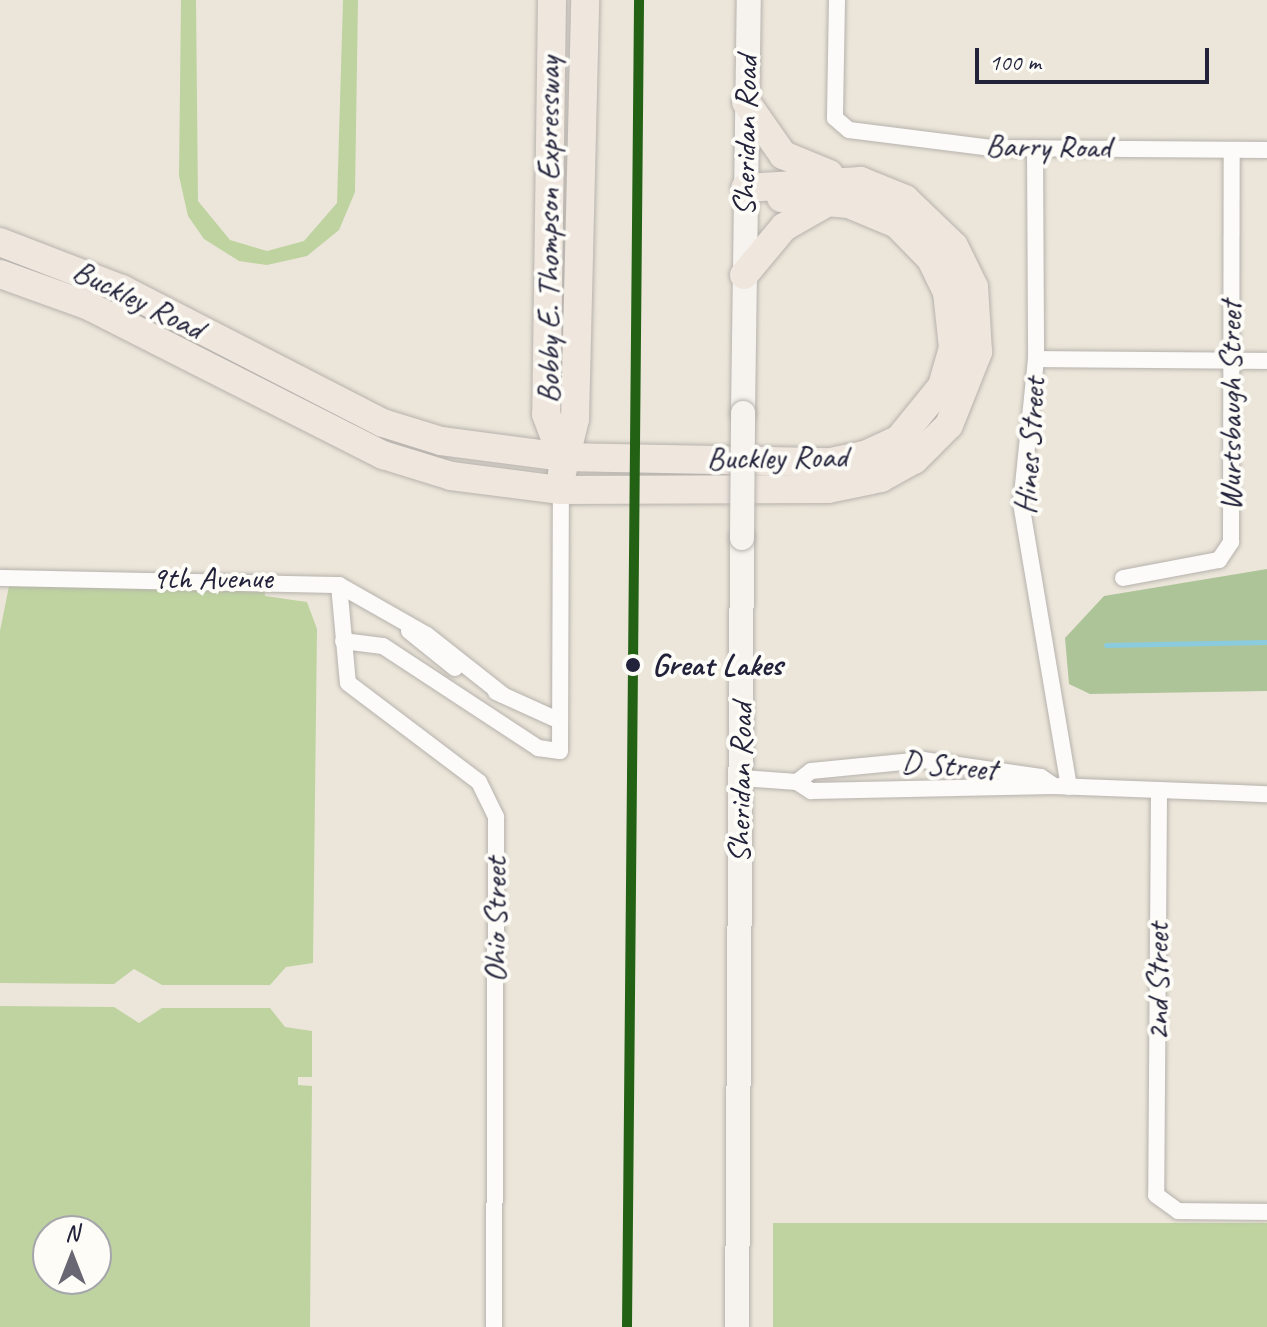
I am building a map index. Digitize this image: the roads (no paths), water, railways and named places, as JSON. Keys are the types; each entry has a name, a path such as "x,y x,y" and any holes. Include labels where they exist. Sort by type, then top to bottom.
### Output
{"highway":[{"name":"Bobby E. Thompson Expressway","path":"552,0 546,414 562,457"},
{"name":"Bobby E. Thompson Expressway","path":"561,490 562,457 575,419 585,0"},
{"path":"744,275 784,227 835,190 783,155 746,102"},
{"name":"Buckley Road","path":"0,274 112,317 383,455 451,476 561,490 859,484 914,460 949,425 973,376 981,329 966,266 923,212 886,189 745,188"},
{"name":"Buckley Road","path":"0,242 122,289 403,431 562,457 845,461 879,449 917,422 942,386 953,348 940,274 897,224 835,190"}],"main road":[{"name":"Sheridan Road","path":"737,1327 744,275 749,0"}],"street":[{"name":"Barry Road","path":"837,0 835,118 849,130 1035,148 1267,150"},
{"name":"Hines Street","path":"1035,148 1036,359 1021,503 1062,786"},
{"name":"Wurtsbaugh Street","path":"1123,578 1219,560 1231,542 1229,360 1232,150"},
{"path":"1036,359 1267,361"},
{"path":"343,641 383,646 538,748 560,751 561,490"},
{"name":"9th Avenue","path":"0,578 339,585"},
{"path":"339,585 409,631 427,635 503,695 560,721"},
{"name":"Ohio Street","path":"339,585 344,676 354,690 479,782 496,817 494,1327"},
{"name":"D Street","path":"797,782 811,771 899,760 962,763 1062,786"},
{"name":"D Street","path":"742,778 797,782 811,791 1062,786 1159,794 1267,794"},
{"name":"2nd Street","path":"1159,794 1154,1170 1165,1208 1267,1212"}],"waterway":[{"path":"1106,645 1267,642"}],"place":[{"name":"Great Lakes","path":"633,665"}]}
